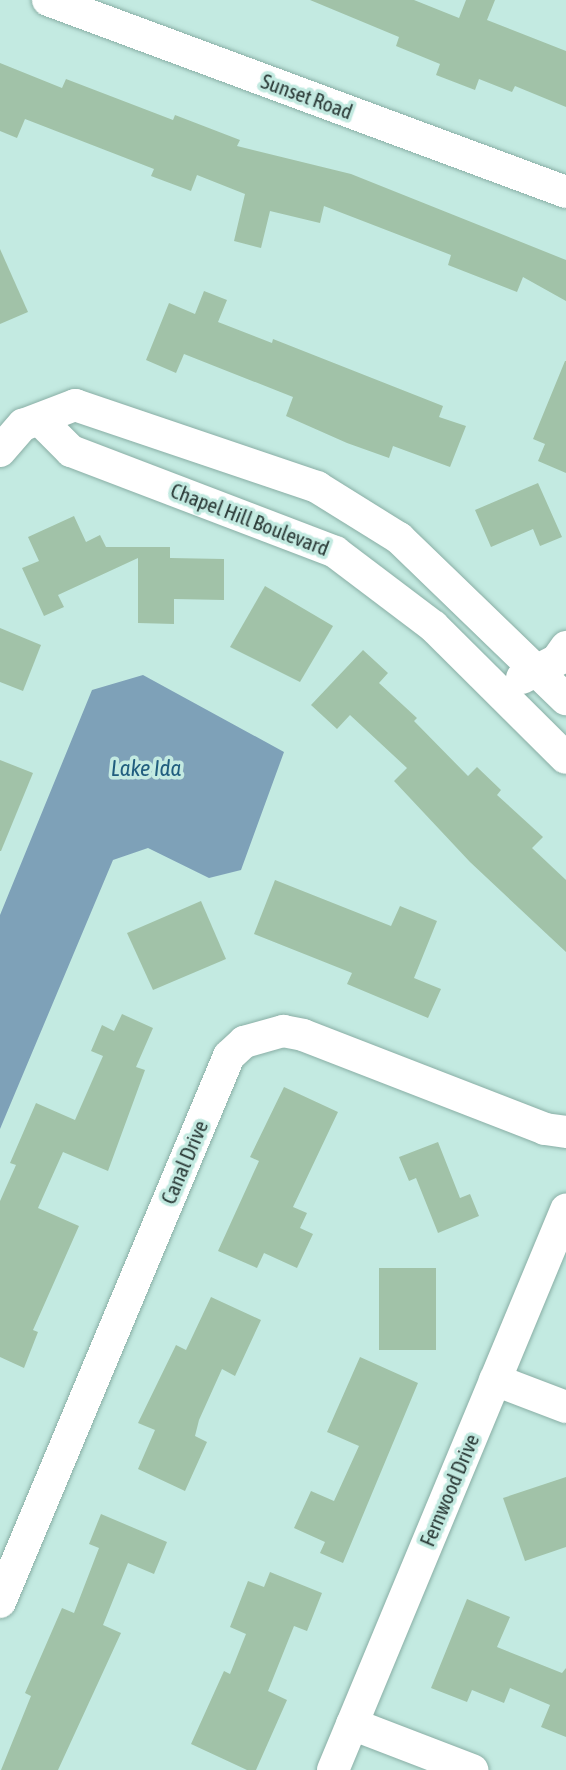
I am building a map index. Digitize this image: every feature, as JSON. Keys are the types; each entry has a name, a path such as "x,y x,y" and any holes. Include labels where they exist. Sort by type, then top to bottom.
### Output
{"street":[{"name":"Sunset Road","path":"48,0 566,192"},
{"path":"0,451 23,425 75,405 317,487 399,538 566,699"},
{"name":"Chapel Hill Boulevard","path":"40,420 71,451 335,552 405,602 501,690 566,758"},
{"path":"501,690 557,660 566,647"},
{"name":"Canal Drive","path":"0,1602 229,1056 244,1042 283,1031 303,1035 545,1129 566,1132"},
{"name":"Fernwood Drive","path":"333,1770 566,1210"},
{"path":"495,1380 566,1407"},
{"path":"352,1724 472,1770"}],"water":[{"name":"Lake Ida","path":"143,675 284,752 241,870 209,878 148,848 113,860 0,1129 0,915 92,690"}],"building":[{"path":"310,0 414,0 459,18 466,0 495,0 487,20 566,51 566,107 515,86 512,92 479,79 475,90 436,75 440,64 396,46 399,37"},
{"path":"0,63 62,88 66,79 173,120 175,115 240,140 237,146 351,174 566,260 566,301 523,277 517,292 448,265 451,255 324,206 320,223 270,211 261,248 234,241 245,194 197,175 191,191 151,176 154,169 25,119 17,138 0,131"},
{"path":"0,249 28,312 0,324"},
{"path":"204,291 227,300 218,322 272,343 273,339 443,406 439,417 466,426 450,467 393,446 389,458 347,443 286,416 293,397 184,354 176,373 146,360 169,303 195,314"},
{"path":"565,361 566,473 538,461 545,444 533,439"},
{"path":"538,483 562,537 540,546 533,529 491,547 475,510"},
{"path":"74,516 86,542 100,535 106,547 170,547 170,558 224,559 224,600 174,599 174,624 138,623 138,558 58,595 64,607 44,616 22,568 39,561 28,537"},
{"path":"265,586 333,626 300,682 230,647"},
{"path":"0,628 41,645 23,691 0,682"},
{"path":"363,650 388,673 379,683 417,718 414,721 468,776 477,767 501,790 497,795 543,837 532,848 566,880 566,952 470,862 394,781 407,768 350,715 337,729 311,705"},
{"path":"0,760 33,773 1,851 0,851"},
{"path":"275,880 391,926 400,906 437,921 414,978 441,989 428,1018 347,984 352,973 254,934"},
{"path":"201,901 226,959 153,990 127,933"},
{"path":"122,1014 153,1028 136,1067 145,1070 108,1171 63,1152 38,1208 79,1226 33,1330 38,1332 24,1368 0,1357 0,1201 16,1165 10,1163 36,1103 75,1120 103,1056 91,1051 102,1025 114,1031"},
{"path":"284,1087 338,1112 293,1207 307,1213 300,1228 313,1234 297,1268 264,1253 257,1268 218,1251 259,1161 250,1157"},
{"path":"438,1142 460,1198 470,1194 479,1216 438,1233 416,1178 409,1181 399,1157"},
{"path":"379,1268 436,1268 436,1350 379,1350"},
{"path":"211,1297 261,1320 235,1376 222,1369 199,1420 195,1436 207,1442 185,1491 138,1469 155,1430 138,1423 176,1345 186,1350"},
{"path":"360,1357 418,1383 343,1563 320,1553 325,1542 294,1528 311,1491 334,1501 359,1446 327,1432"},
{"path":"566,1477 566,1547 525,1561 503,1498"},
{"path":"101,1514 167,1542 154,1574 128,1563 103,1625 121,1633 58,1770 1,1770 31,1696 25,1693 62,1608 74,1613 99,1548 89,1544"},
{"path":"270,1572 322,1593 307,1631 294,1626 268,1691 287,1700 256,1770 247,1770 191,1744 224,1671 230,1674 246,1634 230,1627 248,1581 264,1587"},
{"path":"467,1599 510,1617 497,1647 562,1673 566,1668 566,1737 541,1727 550,1705 510,1688 504,1703 472,1690 467,1702 431,1688"}]}
